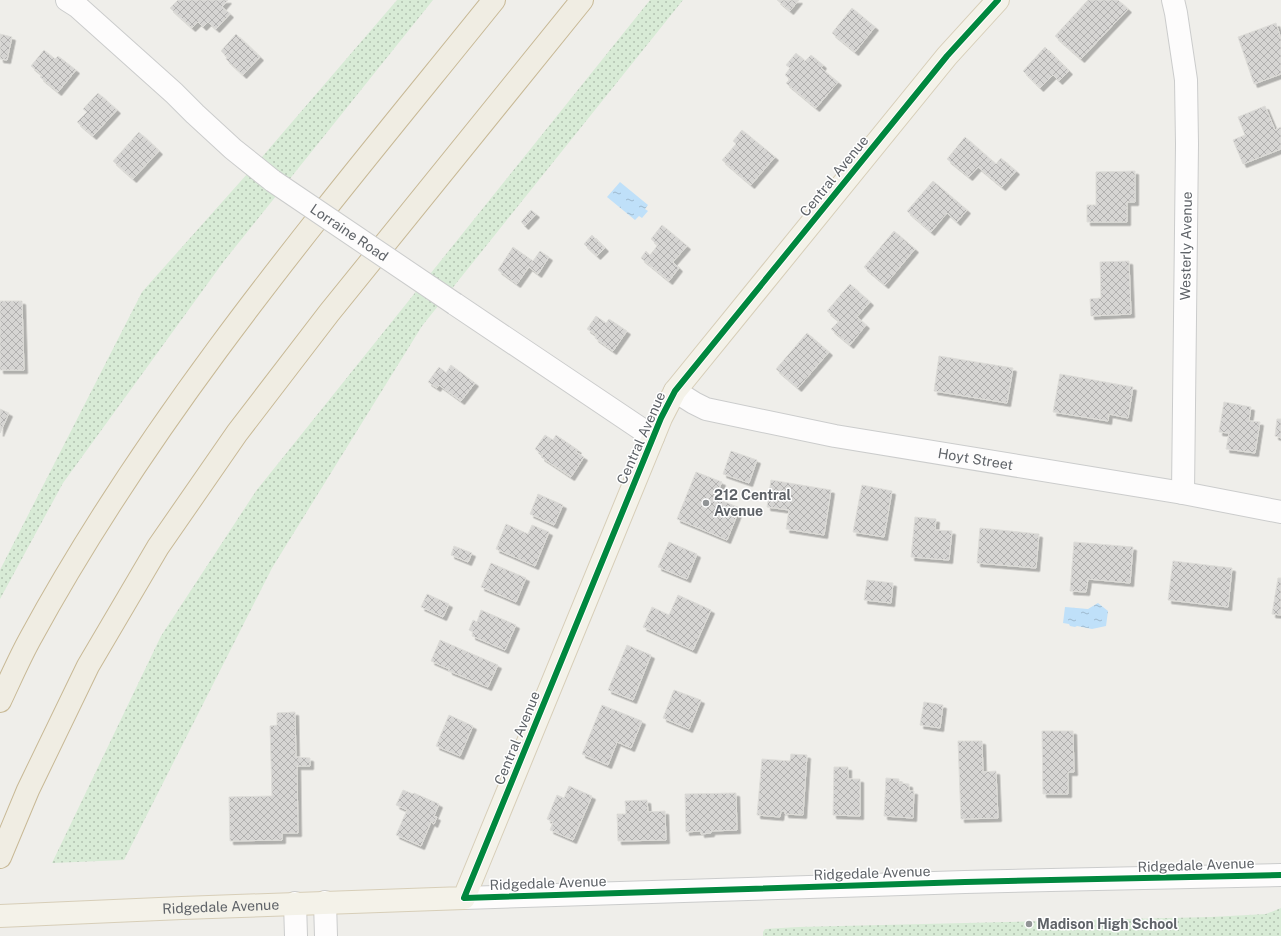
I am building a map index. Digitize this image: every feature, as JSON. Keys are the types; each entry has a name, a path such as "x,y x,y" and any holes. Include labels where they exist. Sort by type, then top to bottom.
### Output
{"highway":[{"path":"0,701 30,640 102,515 180,400 273,275 494,0"},
{"path":"0,857 28,790 88,666 158,547 237,433 329,313 582,0"}],"main road":[{"name":"Central Avenue","path":"464,898 653,437 675,391 947,56 998,0"},
{"name":"Ridgedale Avenue","path":"0,916 294,903 464,898"}],"street":[{"name":"Lorraine Road","path":"66,0 78,7 174,93 233,149 272,181 653,437"},
{"name":"Westerly Avenue","path":"1173,0 1186,80 1187,130 1183,493"},
{"name":"Hoyt Street","path":"675,391 694,403 706,408 835,436 1183,493 1281,512"},
{"name":"Ridgedale Avenue","path":"464,898 965,882 1281,875"},
{"path":"325,902 326,936"},
{"path":"294,903 296,936"}],"green space":[{"path":"397,0 433,0 224,261 63,483 0,599 0,570 142,292 256,164"},
{"path":"650,0 683,0 422,326 272,568 124,860 52,863 161,636 256,491"},
{"path":"1281,908 1281,936 763,936 765,929 798,927 1211,917 1266,914"}],"water":[{"path":"620,182 648,205 645,209 648,211 642,218 639,216 635,220 607,197"},
{"path":"1098,603 1108,611 1106,626 1092,629 1070,626 1069,624 1063,623 1065,607 1088,609"}],"building":[{"path":"178,0 228,0 222,7 230,14 216,29 208,22 203,27 198,22 192,28 170,8"},
{"path":"777,0 799,0 790,11"},
{"path":"1088,0 1118,0 1128,9 1081,59 1055,36"},
{"path":"852,8 875,27 855,52 832,33"},
{"path":"1276,23 1281,39 1281,74 1254,84 1238,37"},
{"path":"0,34 12,37 7,60 0,59"},
{"path":"236,34 260,57 243,75 226,59 227,57 221,51"},
{"path":"1045,47 1069,71 1059,81 1053,75 1040,88 1023,71"},
{"path":"44,50 55,59 58,56 76,70 58,92 40,77 42,75 31,66"},
{"path":"796,53 805,61 811,55 823,65 821,68 838,82 816,108 786,83 790,79 785,75 790,68 786,65"},
{"path":"98,93 117,110 93,136 77,122 87,112 83,109"},
{"path":"1265,106 1275,130 1281,127 1281,149 1243,164 1233,140 1245,135 1238,117"},
{"path":"742,130 775,157 751,185 722,160 736,144 733,141"},
{"path":"139,132 159,151 133,179 113,161"},
{"path":"965,137 996,164 1001,158 1016,171 1002,187 978,167 969,177 947,159"},
{"path":"1135,171 1135,202 1127,202 1127,222 1087,222 1087,205 1096,205 1096,172"},
{"path":"933,181 967,210 957,222 947,213 931,232 907,211"},
{"path":"531,210 536,214 525,226 521,222"},
{"path":"662,225 687,246 673,262 679,268 669,281 641,258 646,251 650,255 658,245 651,239"},
{"path":"894,231 915,249 885,285 864,267"},
{"path":"592,235 605,248 597,256 584,244"},
{"path":"513,247 533,261 540,251 549,257 538,274 529,267 517,284 498,270"},
{"path":"1129,261 1131,314 1091,316 1090,299 1101,298 1100,262"},
{"path":"850,284 870,302 857,317 866,325 850,345 831,329 839,321 827,311"},
{"path":"0,301 22,301 24,370 0,370"},
{"path":"596,316 606,323 609,319 627,331 613,351 595,338 596,335 587,329"},
{"path":"807,333 829,352 798,388 776,369"},
{"path":"939,356 1013,368 1007,403 934,391"},
{"path":"451,365 475,383 461,401 439,385 437,388 428,382 439,367 446,373"},
{"path":"1060,374 1133,387 1128,418 1109,414 1108,421 1053,412"},
{"path":"1224,402 1251,407 1249,421 1260,422 1255,453 1226,449 1229,433 1219,432"},
{"path":"0,409 9,413 0,433"},
{"path":"1277,419 1281,419 1281,438 1275,436"},
{"path":"545,435 553,440 556,435 578,450 576,452 584,457 571,477 541,457 543,455 535,449"},
{"path":"731,451 757,460 749,483 723,474"},
{"name":"212 Central Avenue","path":"696,472 722,482 715,498 740,508 727,540 677,519"},
{"path":"771,480 831,490 824,535 786,529 789,510 767,507"},
{"path":"862,485 892,491 884,537 853,532"},
{"path":"538,494 563,505 554,525 530,514"},
{"path":"915,517 936,519 935,530 952,531 949,560 911,557"},
{"path":"506,524 528,534 532,525 549,532 535,566 496,549"},
{"path":"980,528 1039,534 1036,568 977,563"},
{"path":"669,542 697,554 687,579 658,567"},
{"path":"1074,542 1133,547 1130,583 1088,579 1086,592 1070,591"},
{"path":"454,546 472,553 468,562 451,555"},
{"path":"1173,561 1232,568 1228,607 1168,600"},
{"path":"491,563 526,578 516,602 481,587"},
{"path":"1278,578 1281,578 1281,615 1272,614"},
{"path":"867,580 893,583 891,603 864,600"},
{"path":"427,594 449,604 443,617 421,607"},
{"path":"678,595 711,610 693,650 643,627 652,607 669,615"},
{"path":"481,610 516,625 505,650 472,636 473,632 469,630 473,620 477,622"},
{"path":"440,640 498,665 488,687 449,671 449,669 431,661"},
{"path":"627,645 651,655 633,700 608,690"},
{"path":"674,690 701,700 689,729 663,718"},
{"path":"924,702 943,705 940,728 920,725"},
{"path":"602,705 642,721 631,748 617,742 608,765 582,754"},
{"path":"295,712 296,757 310,758 310,766 297,766 298,833 282,833 282,840 230,841 229,797 272,796 270,726 277,725 277,713"},
{"path":"449,715 473,726 460,756 436,746"},
{"path":"1042,731 1073,731 1074,772 1068,772 1068,794 1043,794"},
{"path":"958,741 982,741 983,772 996,771 998,818 961,819"},
{"path":"791,754 807,755 803,815 785,814 785,811 781,811 780,817 757,815 762,759 790,761"},
{"path":"834,767 848,767 848,779 860,779 860,816 833,815"},
{"path":"886,778 899,779 899,783 909,784 909,791 914,791 913,818 884,816"},
{"path":"569,786 592,796 573,840 550,830 553,822 547,819 557,795 564,798"},
{"path":"403,790 439,804 434,816 437,817 434,824 431,822 421,846 396,835 407,810 396,805"},
{"path":"736,793 737,830 711,831 711,833 701,834 701,831 686,832 685,794"},
{"path":"647,800 648,812 665,811 666,840 618,841 617,814 626,814 625,801"}],"cycle path":[{"path":"998,0 947,56 675,391 661,418 464,898 965,882 1281,875"}],"place":[{"name":"212 Central Avenue","path":"706,503"},
{"name":"Madison High School","path":"1029,924"}]}
